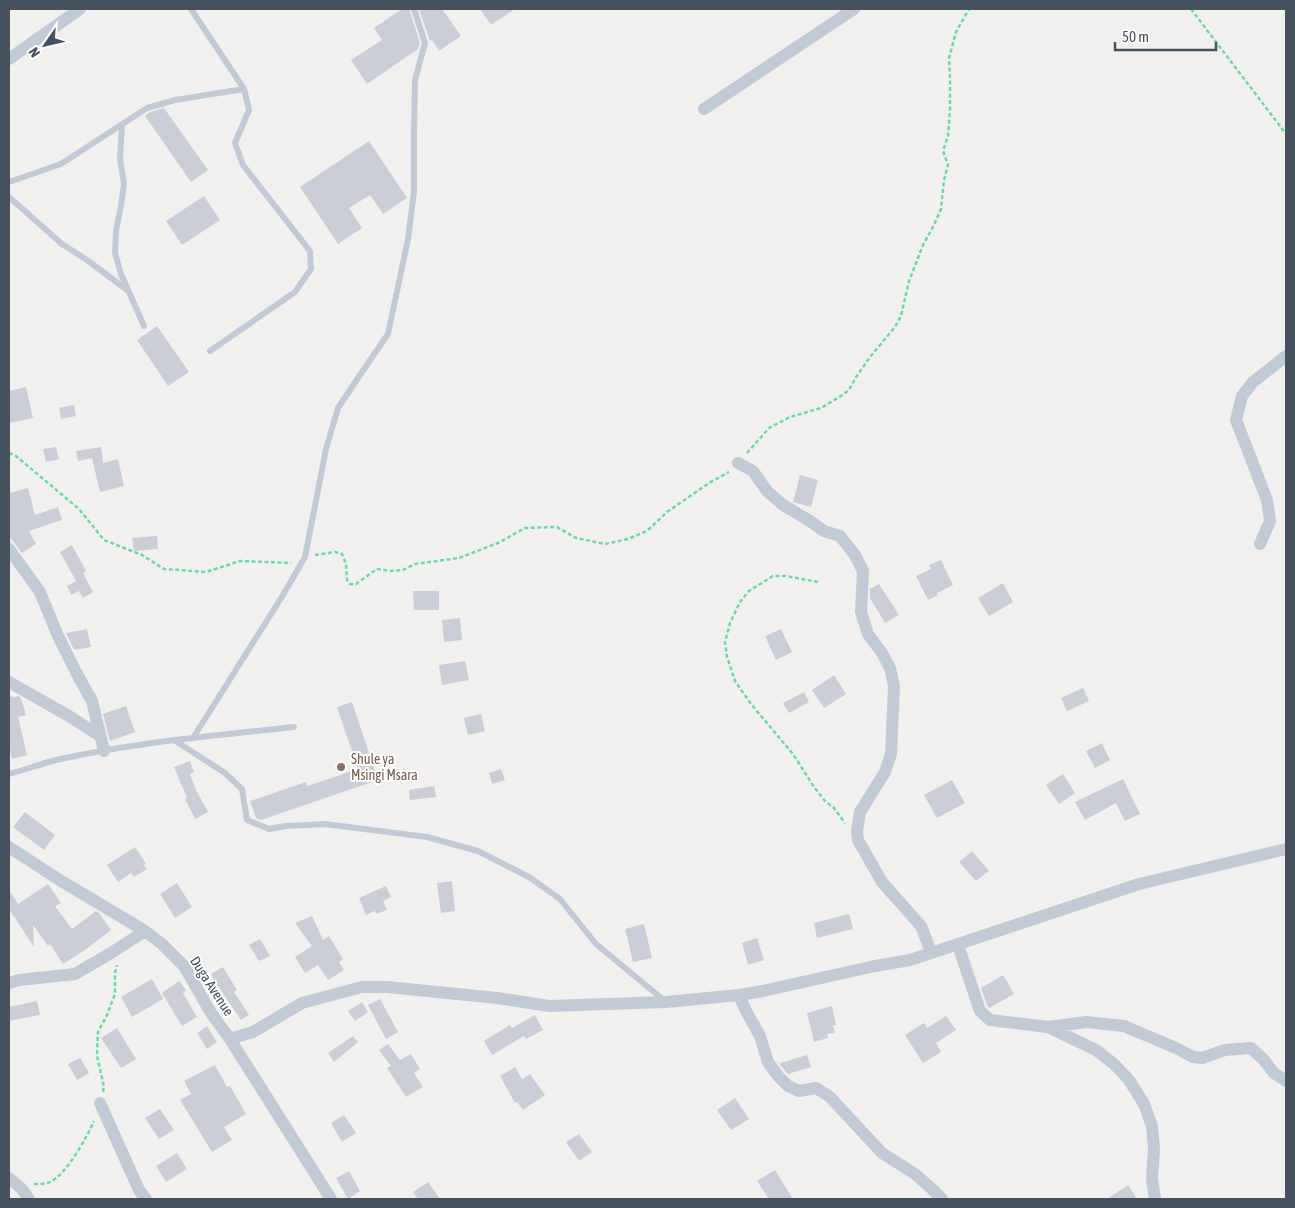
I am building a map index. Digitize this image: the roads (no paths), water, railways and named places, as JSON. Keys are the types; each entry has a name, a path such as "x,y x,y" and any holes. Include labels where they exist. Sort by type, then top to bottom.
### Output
{"street":[{"path":"9,59 80,9"},
{"path":"704,108 854,9"},
{"path":"1260,544 1270,521 1267,500 1236,420 1242,396 1253,382 1286,356"},
{"path":"738,463 753,470 766,491 783,505 824,530 840,536 855,555 863,571 861,612 868,634 890,668 894,686 891,754 885,772 860,812 856,831 858,840 882,882 921,926 931,952"},
{"path":"9,549 40,592 58,636 92,701 104,751"},
{"path":"9,682 100,736"},
{"name":"Duga Avenue","path":"9,847 145,931 162,944 184,966 211,1013 230,1039 331,1199"},
{"path":"230,1039 253,1032 302,1003 362,987 387,986 497,998 549,1006 666,1002 740,995 910,960 1139,884 1286,849"},
{"path":"9,983 19,980 75,974 145,931"},
{"path":"958,945 980,1010 990,1020 1048,1027 1086,1022 1124,1026 1176,1048 1192,1057 1202,1058 1225,1050 1251,1048 1274,1073 1286,1081"},
{"path":"740,995 760,1036 768,1062 778,1076 788,1086 799,1090 816,1088 830,1097 882,1153 915,1174 942,1199"},
{"path":"1048,1027 1096,1050 1114,1064 1129,1080 1144,1104 1152,1126 1154,1149 1152,1179 1155,1199"},
{"path":"100,1103 139,1190 146,1199"},
{"path":"9,1178 22,1188 29,1199"}],"lane":[{"path":"191,9 244,89 249,110 235,143 243,165 310,251 311,269 295,292 210,351"},
{"path":"193,738 305,557 326,449 338,408 388,334 408,239 414,192 415,80 425,43 414,9"},
{"path":"9,182 61,164 147,108 174,100 244,89"},
{"path":"122,124 120,158 124,184 116,231 115,253 120,274 144,326"},
{"path":"9,198 62,244 128,290"},
{"path":"9,774 55,761 104,751 174,740 294,727"},
{"path":"174,740 225,773 242,789 247,820 258,825 269,829 325,824 427,837 478,851 529,877 560,899 596,944 666,1002"}],"place":[{"name":"Shule ya Msingi Msara","path":"341,767"}]}
